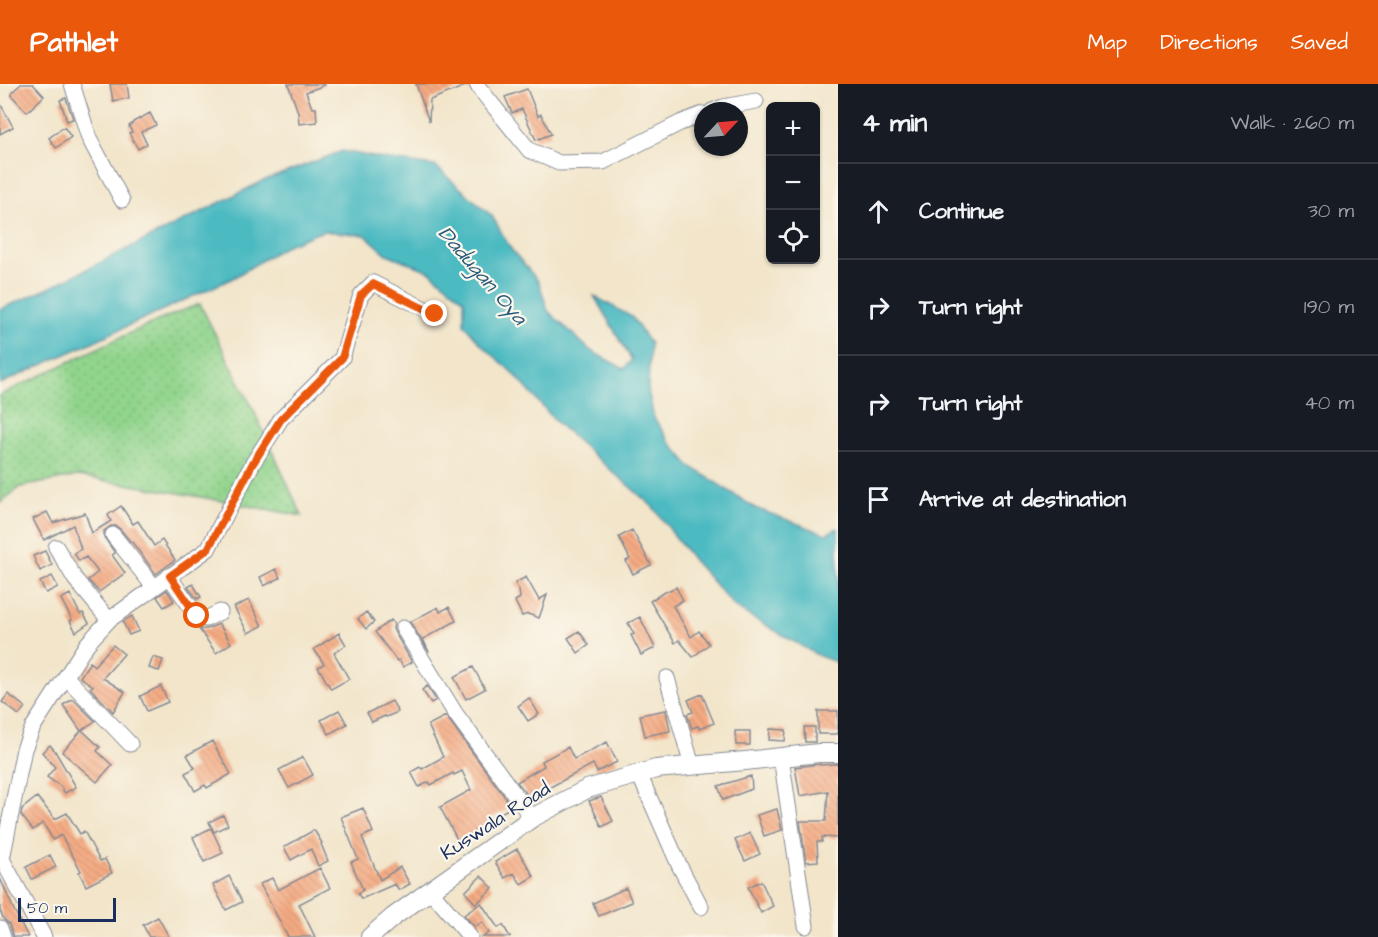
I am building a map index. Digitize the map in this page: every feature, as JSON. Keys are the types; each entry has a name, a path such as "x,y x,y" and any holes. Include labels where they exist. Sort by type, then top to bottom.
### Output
{"street":[{"path":"72,84 89,138 122,200"},
{"path":"477,84 529,150 559,163 603,162 694,118"},
{"path":"748,102 756,101"},
{"path":"44,937 1,859 24,748 33,727 87,644 109,620 208,549 253,463 281,419 342,358 361,295 373,284 435,314"},
{"path":"113,535 154,587"},
{"path":"56,546 75,579 109,620"},
{"path":"170,576 197,616 206,619 220,612"},
{"path":"403,628 454,713 531,818"},
{"path":"66,676 130,744"},
{"path":"667,678 692,765"},
{"name":"Kuswala Road","path":"370,937 393,917 531,818 587,789 656,769 838,753"},
{"path":"781,757 806,926"},
{"path":"639,774 679,866 701,907"},
{"path":"430,890 470,937"},
{"path":"0,928 3,937"}],"green space":[{"path":"200,304 255,413 302,516 78,476 20,487 0,503 0,395 124,336"}],"water":[{"name":"Dadugan Oya","path":"342,151 435,166 492,216 511,249 539,282 548,311 591,351 624,369 632,360 594,296 632,317 650,344 648,390 654,418 690,466 755,508 826,534 838,528 838,663 817,655 736,608 693,560 653,507 558,424 515,375 481,344 464,324 464,300 429,271 387,254 365,235 323,231 287,245 233,278 0,384 0,309 47,289 263,181"}],"building":[{"path":"21,84 33,84 44,96 27,112 12,96 12,92"},
{"path":"110,84 127,84 129,98 113,101"},
{"path":"288,84 325,85 306,92 312,108 316,108 317,122 299,124 298,112"},
{"path":"416,84 468,85 430,100 429,122"},
{"path":"527,89 538,116 541,114 551,134 536,140 522,109 512,113 505,97"},
{"path":"66,98 73,119 67,121 60,100"},
{"path":"0,103 13,127 0,134"},
{"path":"150,113 156,125 141,132 147,144 138,149 129,133 132,132 129,126"},
{"path":"64,127 71,137 56,148 49,138"},
{"path":"121,506 133,524 138,521 154,546 162,540 175,560 156,574 120,529 111,526 104,531 104,537 115,553 112,555 125,573 99,592 88,580 98,572 86,557 79,561 74,553 81,549 73,525 44,540 33,519 47,512 53,523 85,513 92,533 111,521 108,515"},
{"path":"632,530 651,565 633,574 626,561 630,559 619,537"},
{"path":"45,551 52,565 40,571 33,556"},
{"path":"276,569 280,578 264,586 260,577"},
{"path":"52,576 58,587 46,593 40,582"},
{"path":"526,577 539,600 547,595 539,618 528,614 522,616 515,601 520,598 515,583"},
{"path":"193,584 201,597 197,599 188,587"},
{"path":"676,587 683,600 673,606 691,637 699,631 709,644 693,657 679,640 675,643 650,601"},
{"path":"167,590 174,601 164,607 157,597"},
{"path":"70,594 80,614 83,613 89,623 76,632 61,599"},
{"path":"249,600 262,626 248,633 234,607"},
{"path":"438,607 440,612 449,607 456,621 423,639 429,652 410,622"},
{"path":"366,612 374,622 366,629 358,619"},
{"path":"132,616 139,631 129,635 123,622"},
{"path":"640,617 655,648 641,655 628,623"},
{"path":"391,620 395,633 412,662 403,667 375,632"},
{"path":"219,624 231,643 216,653 199,629 207,629"},
{"path":"579,631 589,645 578,653 568,638"},
{"path":"339,633 346,645 334,653 349,679 331,689 318,667 324,664 314,649"},
{"path":"113,645 124,654 103,678 125,692 113,712 90,688 93,686 80,677 90,662 94,666"},
{"path":"153,657 163,660 159,671 149,668"},
{"path":"473,667 485,689 466,699 454,677"},
{"path":"161,686 168,702 147,711 140,696"},
{"path":"427,686 436,700 431,703 422,690"},
{"path":"8,694 25,707 19,715 2,702"},
{"path":"702,694 714,723 699,729 698,726 692,728 687,714 693,712 688,700"},
{"path":"529,698 539,714 528,721 518,706"},
{"path":"73,699 95,721 82,730 100,747 97,751 112,765 97,782 62,752 81,731 63,705"},
{"path":"392,701 398,712 372,722 367,713"},
{"path":"339,710 347,724 329,734 321,720"},
{"path":"666,710 670,731 645,736 640,715"},
{"path":"818,711 838,711 838,734 818,734"},
{"path":"446,716 512,807 487,820 490,825 458,841 440,807 471,790 462,771 454,775 453,773 431,785 429,782 419,787 411,772 420,767 422,769 443,757 428,725"},
{"path":"804,727 815,727 815,742 805,742"},
{"path":"770,729 786,730 785,741 769,740"},
{"path":"735,731 750,731 750,745 736,745"},
{"path":"212,741 231,774 207,788 205,785 195,791 185,773 195,768 187,755"},
{"path":"607,742 617,762 597,772 593,764 530,798 517,782 544,766 542,761 568,747 574,759"},
{"path":"50,745 76,787 65,793 60,786 47,777 55,767 42,752"},
{"path":"303,757 313,775 289,788 279,770"},
{"path":"838,764 838,838 822,837 822,842 817,842 818,861 806,862 800,821 826,821 828,791 800,796 795,767"},
{"path":"751,776 752,789 723,800 718,786"},
{"path":"37,797 55,819 67,813 80,834 84,831 100,861 105,859 112,873 86,886 79,872 81,871 61,835 53,840 43,823 33,830 21,815 22,809"},
{"path":"601,797 613,821 602,827 589,801"},
{"path":"363,808 373,832 362,837 380,880 400,867 410,884 399,890 395,884 361,899 358,893 363,890 351,862 358,859 341,817"},
{"path":"777,809 782,830 764,836 757,815"},
{"path":"223,815 228,825 214,832 209,822"},
{"path":"211,828 223,853 204,862 193,837"},
{"path":"314,830 322,843 328,861 318,866 311,849 291,860 284,847"},
{"path":"750,833 760,854 745,861 735,840"},
{"path":"517,849 534,876 521,884 514,873 505,878 495,862"},
{"path":"50,855 56,867 32,879 26,867"},
{"path":"320,868 330,888 299,904 315,937 288,937 260,884 272,878 278,890"},
{"path":"229,876 242,902 226,910 213,885"},
{"path":"481,876 493,888 476,904 465,892"},
{"path":"0,878 28,937 13,937 9,924 3,918 0,910"},
{"path":"761,881 773,906 761,913 748,887"},
{"path":"626,888 632,902 599,916 593,903"},
{"path":"481,903 498,928 503,925 510,937 483,937 489,933 482,922 475,927 464,915"},
{"path":"158,917 169,937 149,937 143,925"}],"route":[{"path":"197,616 170,576 208,549 253,463 281,419 342,358 361,295 373,284 435,314"}]}
